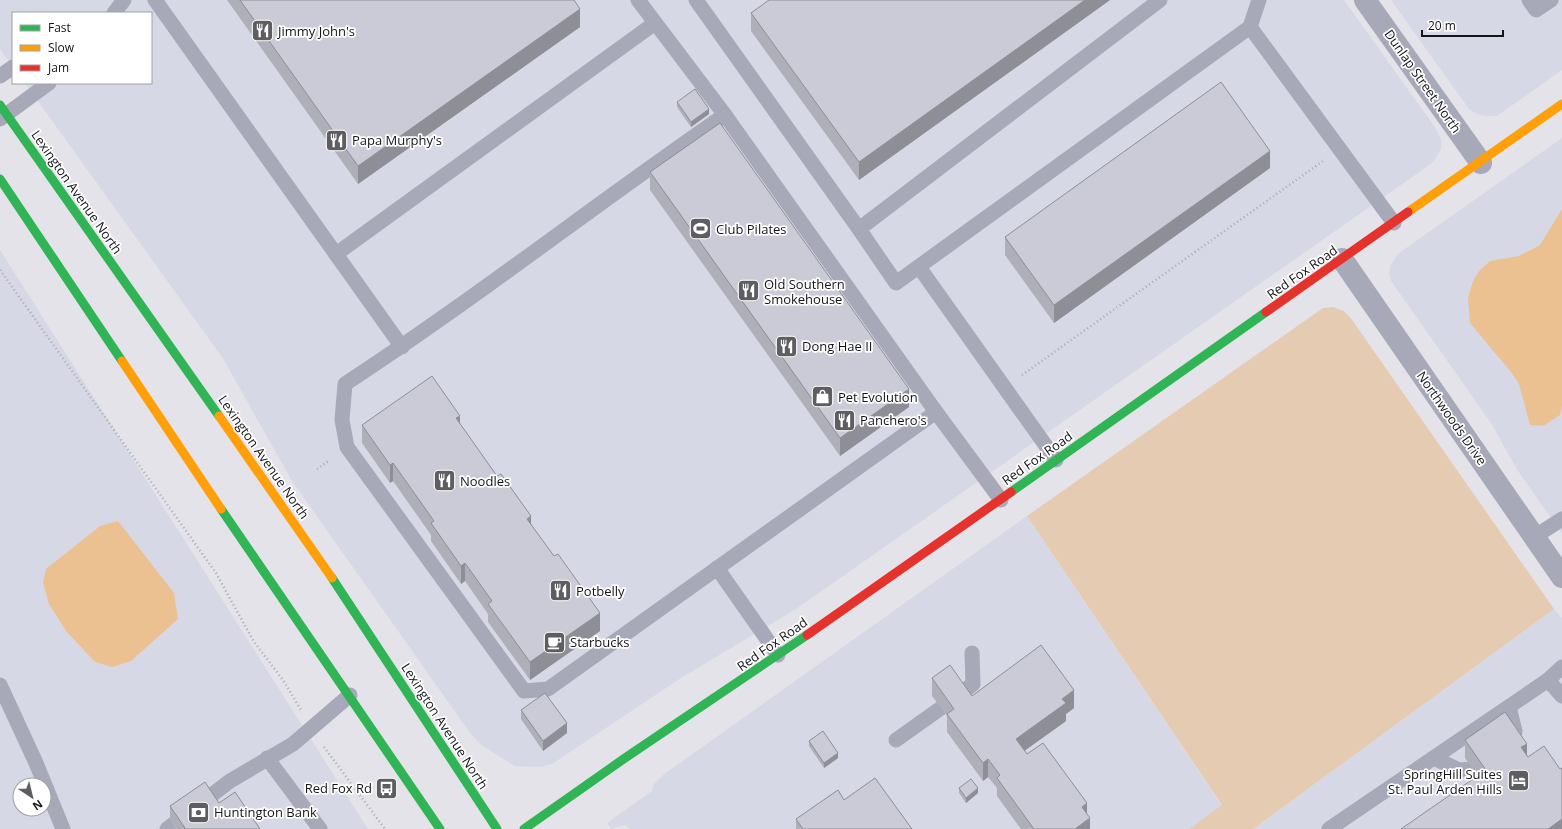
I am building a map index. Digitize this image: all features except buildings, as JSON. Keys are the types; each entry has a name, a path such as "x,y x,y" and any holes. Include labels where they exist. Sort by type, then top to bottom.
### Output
{"main road":[{"name":"Red Fox Road","path":"524,829 1001,500 1342,259 1481,163 1562,104"},
{"name":"Lexington Avenue North","path":"2,113 315,552 497,829"},
{"path":"0,179 246,545 350,695 440,829"}],"street":[{"name":"Dunlap Street North","path":"1365,0 1481,163"},
{"name":"Northwoods Drive","path":"1342,259 1562,577"}],"lane":[{"path":"115,12 124,0"},
{"path":"156,0 402,347"},
{"path":"638,0 725,115 936,412 1001,500"},
{"path":"696,0 896,283 1250,27 1259,0"},
{"path":"859,229 1160,0"},
{"path":"1529,0 1536,10 1551,0"},
{"path":"336,254 655,23"},
{"path":"1250,27 1394,223"},
{"path":"0,76 12,68"},
{"path":"2,113 47,84"},
{"path":"725,115 402,347 346,384 342,420 347,448 524,691 548,689 936,412"},
{"path":"919,266 1056,460"},
{"path":"1534,537 1562,519"},
{"path":"717,568 778,655"},
{"path":"959,695 973,684 972,653"},
{"path":"1329,829 1548,680 1562,667"},
{"path":"1548,680 1562,696"},
{"path":"0,685 36,763 62,829"},
{"path":"167,829 230,781 293,744 350,695"},
{"path":"1509,707 1514,731 1513,742"},
{"path":"896,740 941,708"},
{"path":"268,758 320,829"},
{"path":"1434,758 1459,770 1473,769"}],"path":[{"path":"1004,387 1339,149"},
{"path":"0,270 216,573 254,642 283,680 312,729 385,829"}],"shaded area":[{"path":"0,0 1344,0 1436,129 1441,139 1441,149 1434,161 1428,166 796,609 681,678 552,764 540,767 515,766 481,745 468,730 292,481 224,360 26,84 152,84 152,12 12,12 12,66 0,49"},
{"path":"1391,0 1562,0 1562,70 1497,116 1484,116 1475,113 1469,109"},
{"path":"1562,138 1562,534 1518,471 1491,423 1391,281 1389,274 1390,266 1399,253"},
{"path":"1562,209 1562,406 1560,415 1543,426 1530,425 1519,384 1511,372 1470,323 1468,298 1473,281 1480,270 1490,261 1519,256 1540,245"},
{"path":"0,250 368,829 0,829"},
{"path":"1333,307 1344,311 1350,317 1554,609 1253,829 1189,829 1222,805 1027,516 1323,308"},
{"path":"1027,516 1222,806 1189,829 630,829 625,825 611,829 607,823 652,791 654,784 663,775"},
{"path":"118,521 174,593 178,619 131,661 112,667 95,662 66,631 49,604 43,583 46,569 100,526"},
{"path":"1554,609 1562,618 1562,829 1253,829"}],"traffic: fast":[{"path":"0,105 219,416"},
{"path":"0,179 122,361"},
{"path":"1011,492 1266,312"},
{"path":"221,509 440,829"},
{"path":"332,578 497,829"},
{"path":"524,829 625,758 807,635"}],"traffic: slow":[{"path":"1408,212 1562,104"},
{"path":"122,361 221,509"},
{"path":"219,416 332,578"}],"traffic: jam":[{"path":"1266,312 1408,212"},
{"path":"807,635 1011,492"}],"place":[{"name":"Jimmy John's","path":"262,31"},
{"name":"Papa Murphy's","path":"337,140"},
{"name":"Club Pilates","path":"701,229"},
{"name":"Old Southern Smokehouse","path":"748,291"},
{"name":"Dong Hae II","path":"787,346"},
{"name":"Pet Evolution","path":"823,397"},
{"name":"Panchero's","path":"844,420"},
{"name":"Noodles","path":"445,481"},
{"name":"Potbelly","path":"560,591"},
{"name":"Starbucks","path":"555,642"},
{"name":"SpringHill Suites St. Paul Arden Hills","path":"1518,781"},
{"name":"Red Fox Rd","path":"387,788"},
{"name":"Huntington Bank","path":"199,812"}]}
